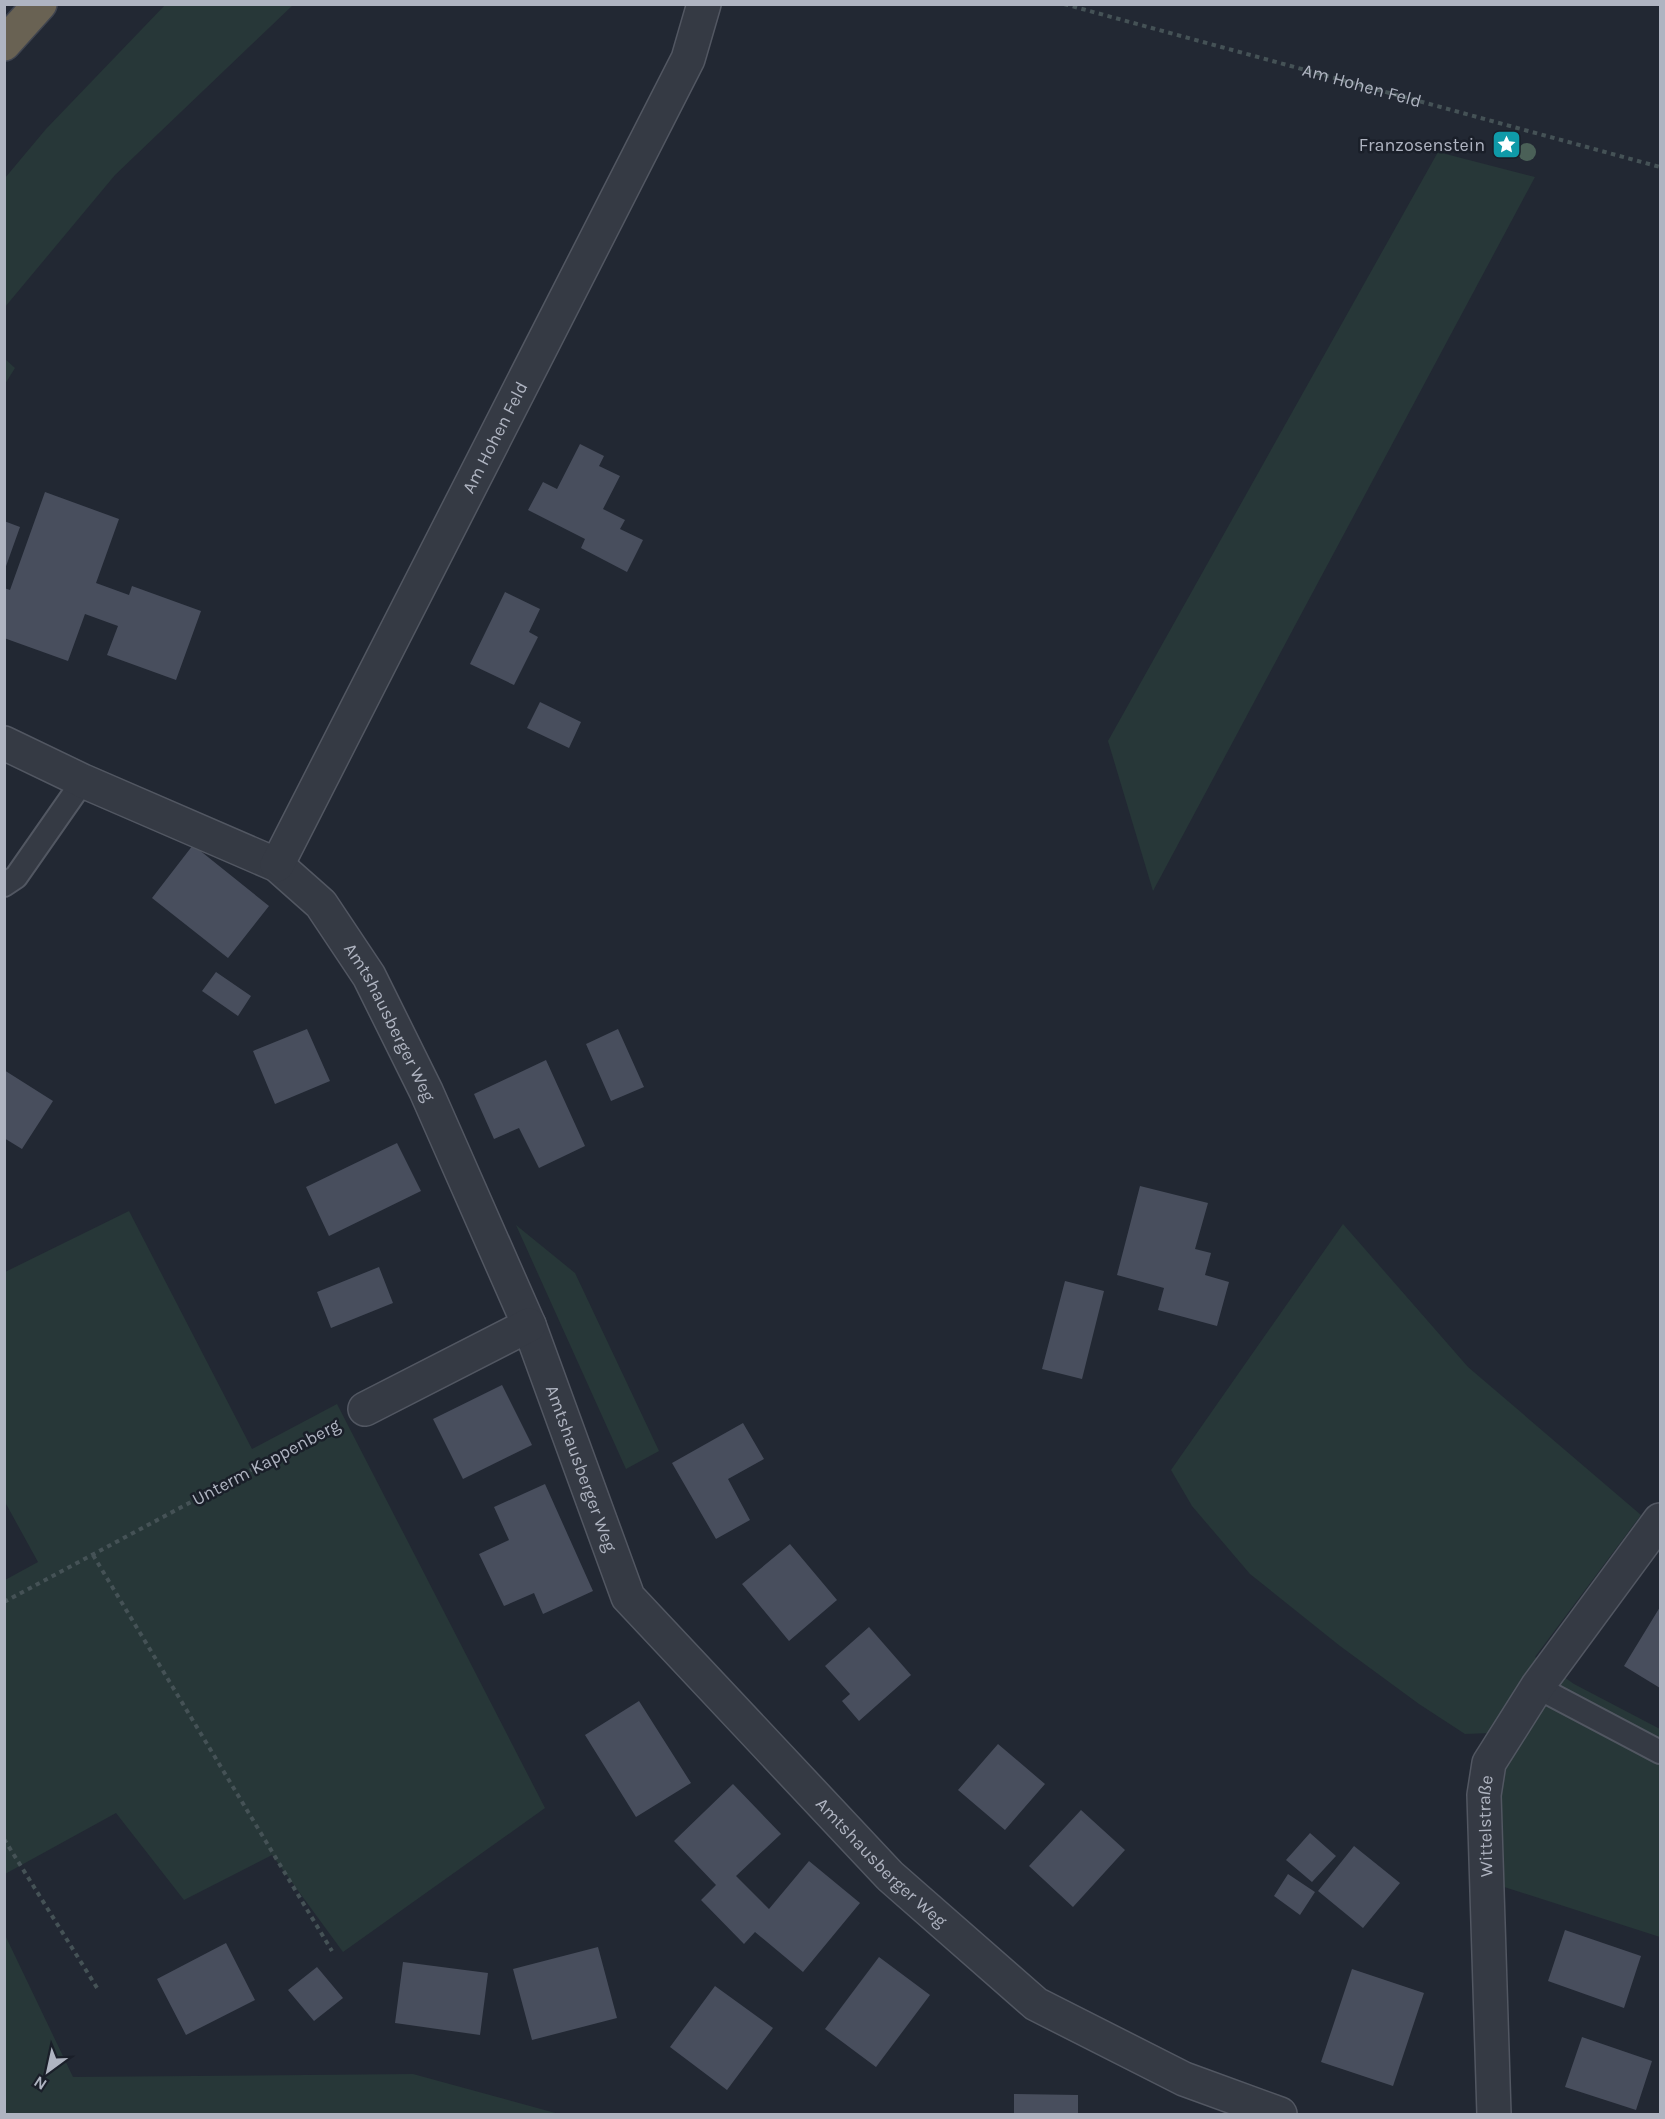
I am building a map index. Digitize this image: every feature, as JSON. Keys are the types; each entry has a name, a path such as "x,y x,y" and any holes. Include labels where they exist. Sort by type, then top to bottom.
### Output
{"highway":[{"path":"4,44 39,4"}],"street":[{"name":"Am Hohen Feld","path":"277,865 687,59 704,4"},
{"name":"Amtshausberger Weg","path":"4,743 83,781 277,865 321,904 369,976 426,1091 530,1325 628,1597 890,1876 1036,2004 1184,2079 1280,2115"},
{"path":"365,1409 530,1325"},
{"name":"Wittelstraße","path":"1494,2115 1484,1795 1490,1764 1537,1687 1660,1521"}],"lane":[{"path":"4,885 16,877 83,781"},
{"path":"1537,1687 1660,1752"}],"path":[{"name":"Am Hohen Feld","path":"1064,4 1660,167"},
{"name":"Unterm Kappenberg","path":"4,1602 365,1409"},
{"path":"93,1555 332,1951"},
{"path":"4,1839 99,1991"}],"shaded area":[{"path":"166,4 293,5 115,175 5,307 5,178 46,129"},
{"path":"1438,152 1535,177 1153,891 1108,741"},
{"path":"5,359 15,368 5,384"},
{"path":"129,1211 252,1449 337,1404 545,1808 343,1952 272,1855 184,1900 116,1813 5,1874 5,1580 38,1562 5,1502 5,1272"},
{"path":"1343,1224 1468,1367 1641,1515 1535,1657 1574,1684 1660,1729 1660,1937 1498,1885 1491,1733 1465,1734 1419,1704 1340,1646 1250,1574 1192,1506 1171,1470"},
{"path":"516,1225 575,1273 659,1451 626,1469"},
{"path":"5,1935 73,2077 413,2074 559,2114 5,2114"}],"building":[{"path":"580,444 604,456 599,466 620,476 603,509 625,520 620,529 643,540 627,572 581,548 585,539 528,510 543,482 557,489"},
{"path":"45,492 119,519 96,583 129,595 132,586 201,611 176,680 107,655 118,626 85,614 68,661 4,638 4,588 10,590"},
{"path":"4,521 20,527 5,569 4,569"},
{"path":"505,592 540,609 529,632 538,637 514,685 470,664"},
{"path":"540,702 581,722 569,748 527,728"},
{"path":"193,845 269,906 228,958 152,898"},
{"path":"216,972 251,996 238,1016 202,991"},
{"path":"307,1029 330,1081 275,1104 253,1051"},
{"path":"618,1029 644,1087 611,1101 586,1044"},
{"path":"546,1060 585,1146 539,1168 519,1128 494,1139 474,1094"},
{"path":"4,1070 53,1101 22,1149 4,1138"},
{"path":"397,1143 421,1191 329,1236 306,1187"},
{"path":"1140,1186 1208,1203 1195,1249 1211,1253 1205,1275 1229,1282 1217,1326 1158,1310 1164,1288 1117,1275"},
{"path":"379,1267 393,1303 331,1328 317,1292"},
{"path":"1065,1281 1104,1291 1082,1379 1042,1369"},
{"path":"502,1385 532,1445 463,1479 433,1419"},
{"path":"743,1423 764,1459 728,1479 750,1520 716,1539 672,1463"},
{"path":"545,1484 593,1591 543,1614 534,1593 504,1606 479,1554 509,1540 494,1507"},
{"path":"790,1544 837,1600 789,1641 742,1584"},
{"path":"1660,1607 1660,1688 1624,1666"},
{"path":"869,1627 911,1675 859,1721 842,1701 850,1694 825,1666"},
{"path":"639,1701 691,1783 636,1817 585,1735"},
{"path":"998,1744 1045,1784 1005,1830 958,1790"},
{"path":"733,1784 781,1834 736,1876 769,1909 809,1861 860,1903 803,1972 755,1932 744,1944 701,1900 716,1885 674,1841"},
{"path":"1081,1810 1125,1850 1073,1907 1029,1866"},
{"path":"1310,1833 1336,1856 1312,1882 1286,1860"},
{"path":"1354,1846 1400,1883 1363,1928 1318,1891"},
{"path":"1288,1874 1315,1892 1300,1915 1274,1896"},
{"path":"1565,1930 1641,1956 1624,2008 1548,1981"},
{"path":"226,1943 255,2000 186,2035 157,1979"},
{"path":"598,1947 617,2018 532,2040 513,1969"},
{"path":"879,1957 930,1995 876,2067 825,2029"},
{"path":"403,1962 488,1973 480,2035 395,2023"},
{"path":"317,1967 343,1998 314,2021 288,1990"},
{"path":"1352,1969 1424,1993 1393,2086 1321,2062"},
{"path":"715,1986 773,2028 727,2090 670,2047"},
{"path":"1582,2037 1652,2061 1636,2110 1565,2087"},
{"path":"1014,2094 1078,2095 1078,2114 1014,2114"}],"place":[{"name":"Franzosenstein","path":"1506,145"}]}
